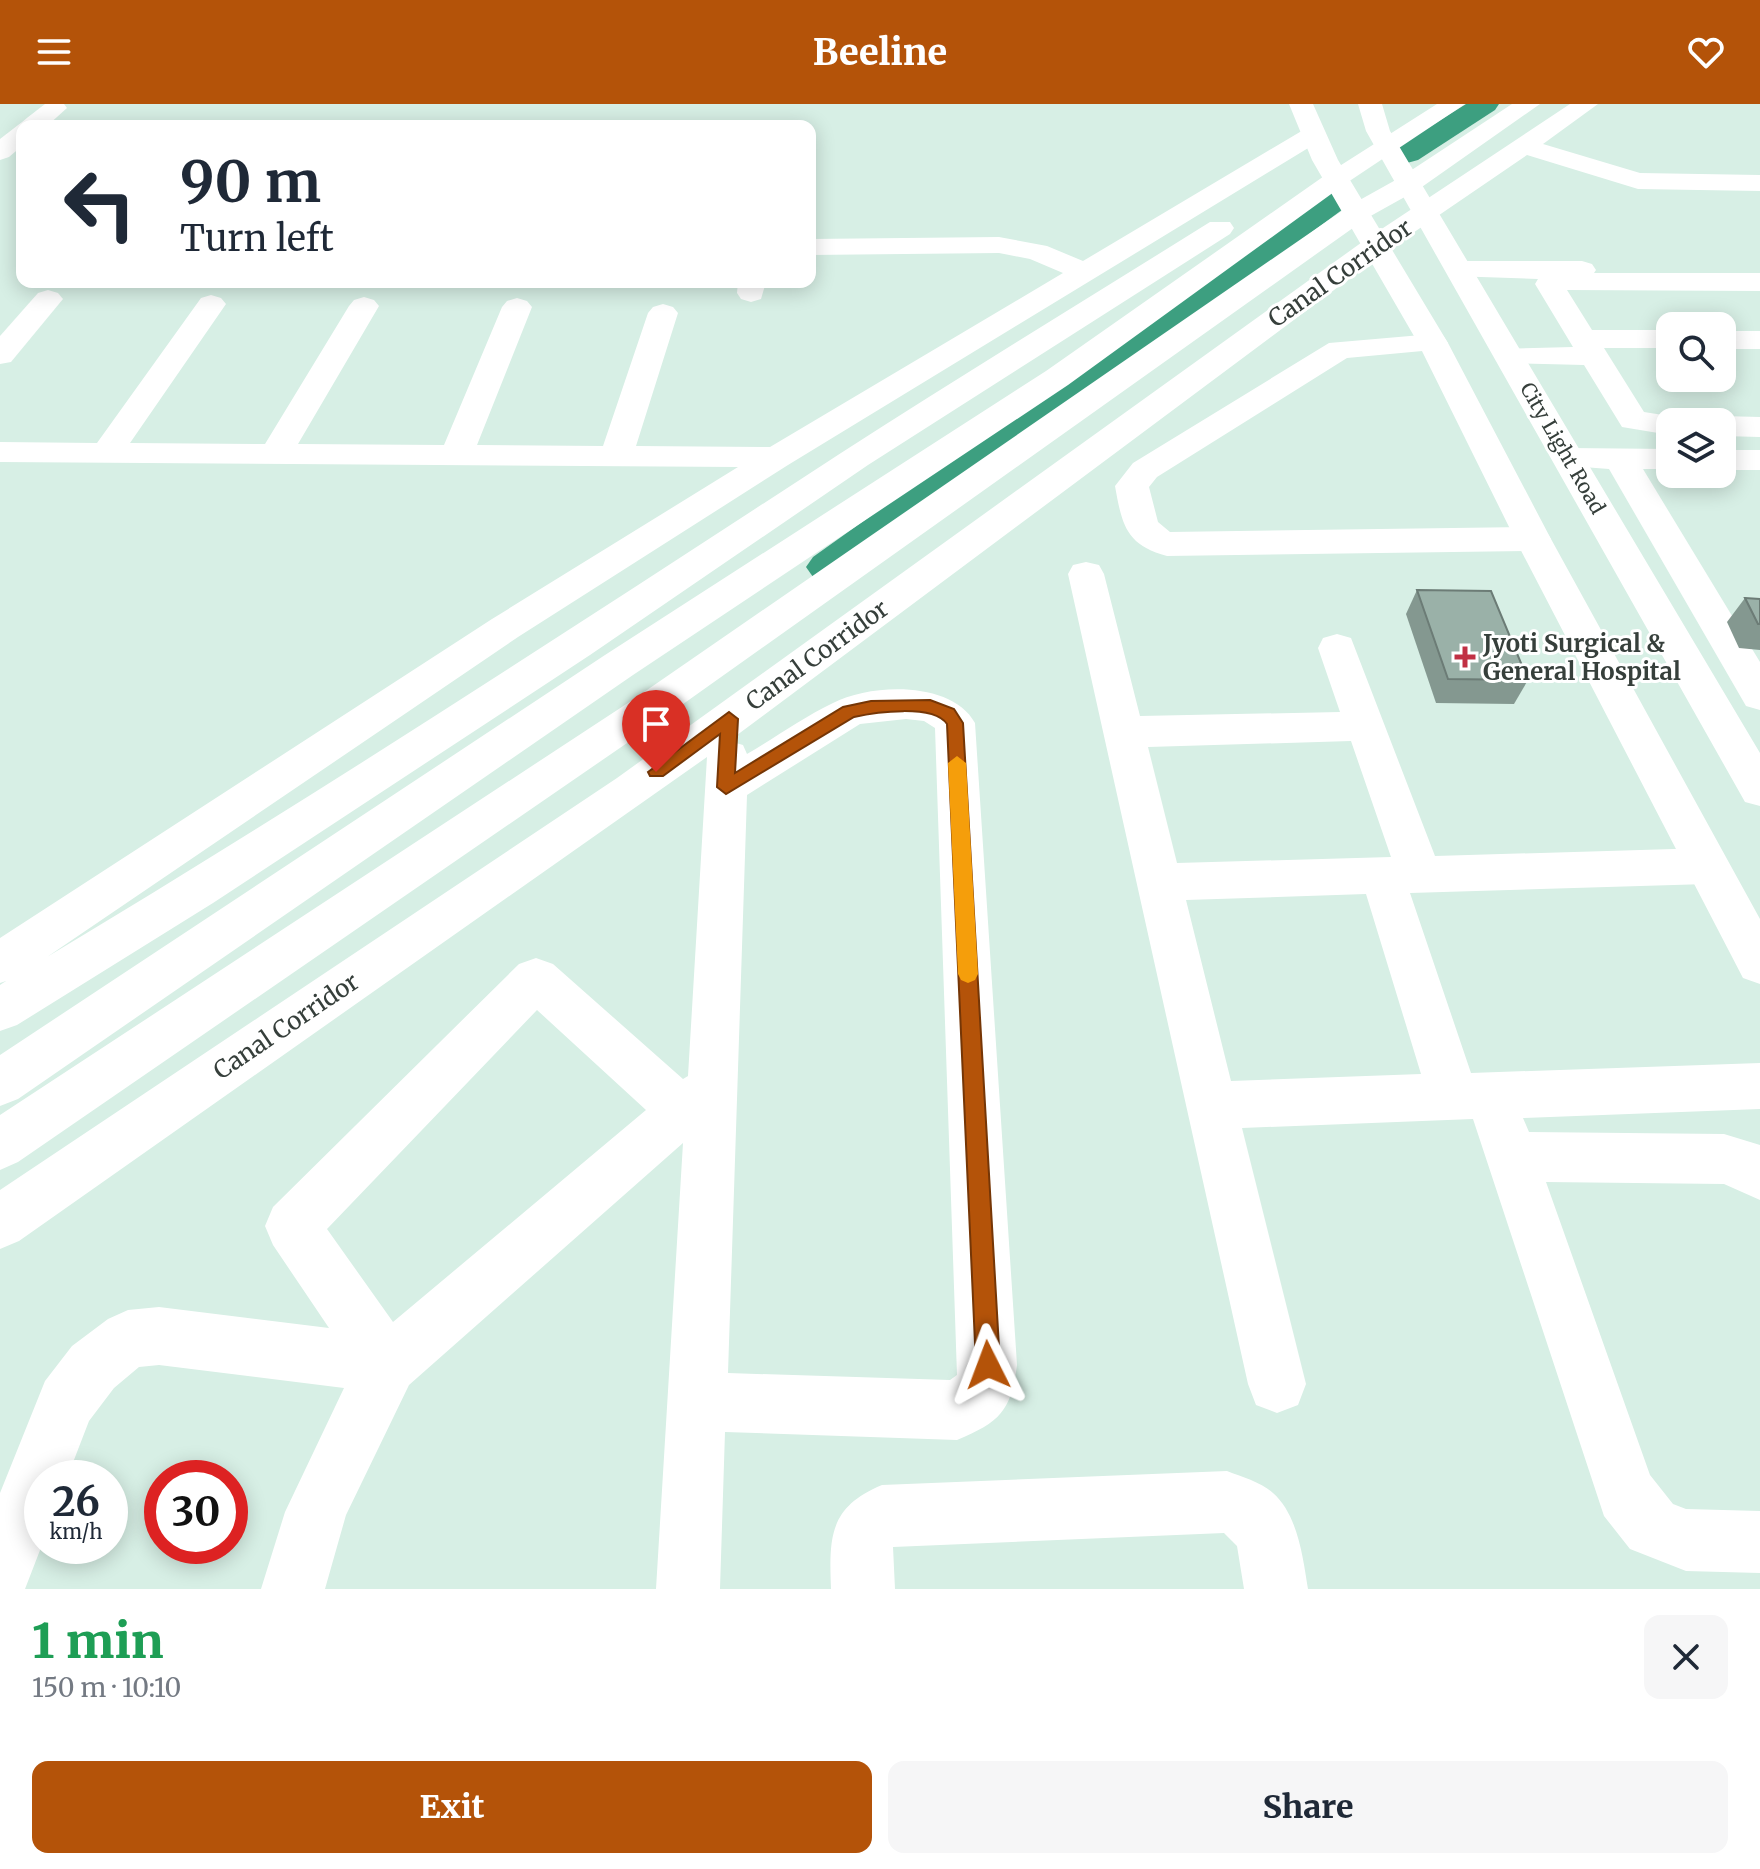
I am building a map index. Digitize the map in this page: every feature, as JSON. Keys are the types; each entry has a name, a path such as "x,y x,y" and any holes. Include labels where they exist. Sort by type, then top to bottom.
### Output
{"street":[{"path":"1378,127 1419,104"},
{"path":"0,963 505,628 1082,271 1319,145 1453,104"},
{"path":"1418,197 1528,104"},
{"name":"Canal Corridor","path":"0,1222 632,790 729,719 1366,229 1418,197 1524,146 1586,104"},
{"path":"40,120 55,108"},
{"name":"City Light Road","path":"1378,127 1706,699 1748,749 1760,790"},
{"path":"0,152 16,139"},
{"path":"1319,145 1433,343 1533,539 1760,964"},
{"path":"0,1010 197,890 550,662 1319,145"},
{"path":"0,1083 619,665 1057,378 1319,145"},
{"path":"1524,146 1638,181 1760,183"},
{"path":"0,1145 1366,229"},
{"path":"816,247 1011,246 1037,252 1082,271"},
{"path":"1461,270 1760,270"},
{"path":"1656,423 1633,420 1551,288 1551,281 1760,282"},
{"path":"0,355 48,299"},
{"path":"106,453 211,304"},
{"path":"275,454 364,306"},
{"path":"456,455 517,307"},
{"path":"616,456 663,313"},
{"path":"1736,340 1760,340"},
{"path":"1511,356 1591,354 1656,342"},
{"path":"1433,343 1340,349 1145,470 1132,486 1143,531 1152,540 1167,544 1533,539"},
{"path":"1591,354 1656,366"},
{"path":"1736,368 1760,368"},
{"path":"1736,426 1760,427"},
{"path":"0,452 856,458"},
{"path":"1569,458 1656,459"},
{"path":"1620,459 1760,698 1706,699"},
{"path":"1736,460 1760,460"},
{"path":"1086,574 1277,1384"},
{"path":"505,628 550,662"},
{"path":"1337,648 1365,726 1401,875 1472,1095 1511,1157 1626,1494 1652,1527 1686,1540 1760,1542"},
{"path":"697,1401 957,1410 984,1392 988,1365 955,723 948,713 930,706 871,707 849,712 726,787"},
{"path":"688,1589 697,1401 697,1098 726,787 729,719"},
{"path":"1124,732 1365,726"},
{"path":"1159,882 1707,866"},
{"path":"388,1364 292,1226 536,979 697,1098"},
{"path":"1211,1105 1760,1086"},
{"path":"293,1589 316,1512 388,1364 697,1098"},
{"path":"1511,1157 1724,1159 1747,1165 1760,1175"},
{"path":"0,1572 66,1402 93,1367 128,1339 159,1336 388,1364"},
{"path":"863,1589 861,1542 868,1524 882,1516 1227,1502 1244,1507 1265,1532 1276,1589"}],"building":[{"path":"1417,590 1491,591 1528,680 1448,679"},
{"path":"1745,598 1760,599 1760,624 1758,624"}],"waterway":[{"path":"1407,154 1485,104"},
{"path":"828,567 1339,197"}],"slow traffic":[{"path":"957,763 968,974"}],"place":[{"name":"Jyoti Surgical & General Hospital","path":"1465,657"}],"route":[{"path":"656,772 729,719 726,787 849,712 871,707 930,706 948,713 955,723 988,1365"}]}
